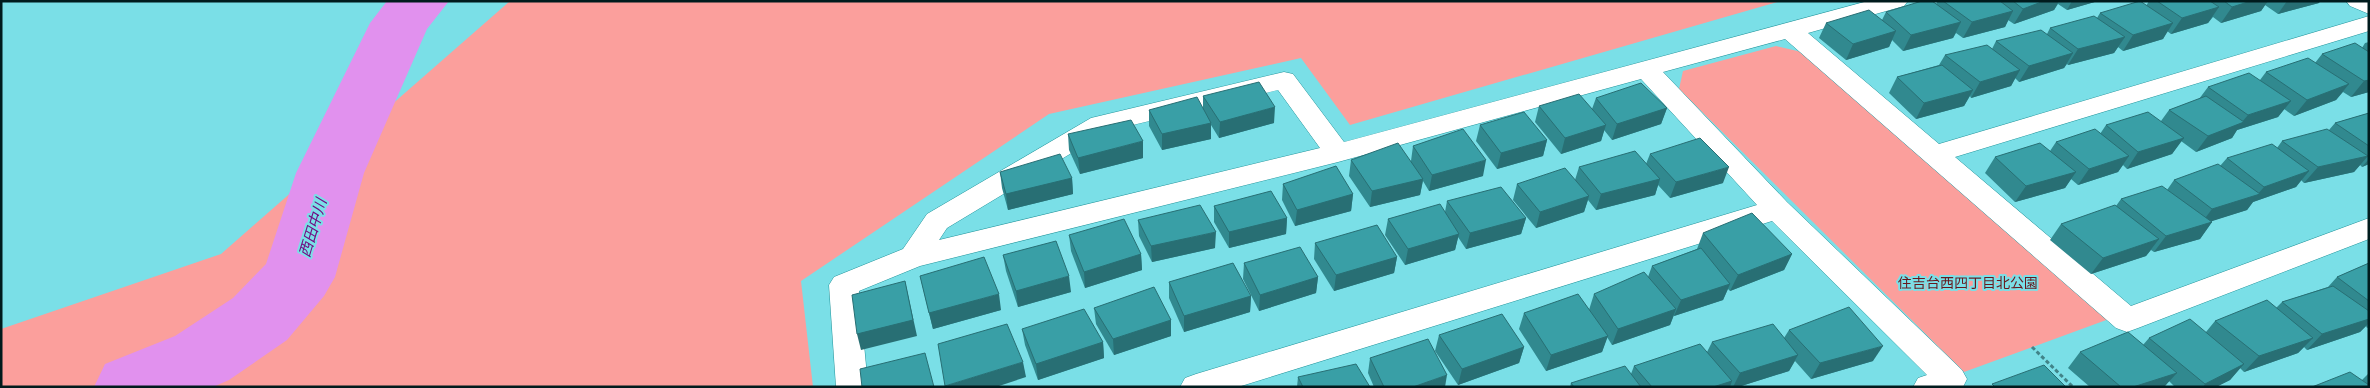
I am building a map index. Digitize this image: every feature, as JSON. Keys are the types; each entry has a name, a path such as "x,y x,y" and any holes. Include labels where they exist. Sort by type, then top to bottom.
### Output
{"street":[{"path":"852,387 844,284 913,257 1338,153 1896,1"},
{"path":"2358,1 2369,7"},
{"path":"1935,154 2369,23"},
{"path":"1790,30 2127,320 2369,228"},
{"path":"1646,68 1777,209 1951,379 1930,387"},
{"path":"913,257 937,220 1100,124 1284,80 1338,153"},
{"path":"1196,387 1777,209"}],"path":[{"path":"2032,348 2073,387"}],"green space":[{"path":"510,1 1781,1 1350,125 1301,58 1049,114 801,281 813,387 1,387 1,329 221,254"},
{"name":"住吉台西四丁目北公園","path":"1776,46 1806,53 2109,319 1964,372 1679,89 1683,71"}],"building":[{"path":"1922,1 1932,1 1961,22 1911,35 1886,12"},
{"path":"1943,1 2000,1 2013,11 1972,22"},
{"path":"2013,1 2044,1 2023,9"},
{"path":"2140,1 2173,23 2133,35 2100,13"},
{"path":"2157,1 2210,1 2219,7 2182,18"},
{"path":"2224,1 2251,1 2232,7"},
{"path":"1869,10 1896,31 1853,44 1826,23"},
{"path":"2094,16 2125,37 2078,49 2050,28"},
{"path":"2041,30 2073,53 2029,66 1996,41"},
{"path":"2355,43 2369,52 2369,80 2364,81 2322,54"},
{"path":"1987,45 2020,70 1980,82 1945,55"},
{"path":"2308,58 2349,84 2307,100 2266,72"},
{"path":"1942,65 1973,90 1924,103 1897,77"},
{"path":"2249,73 2291,101 2248,115 2208,87"},
{"path":"1259,82 1275,107 1220,122 1203,96"},
{"path":"1641,83 1667,108 1617,124 1596,98"},
{"path":"1579,94 1606,125 1565,138 1539,106"},
{"path":"2206,96 2244,122 2208,136 2169,110"},
{"path":"1197,97 1211,123 1162,134 1149,110"},
{"path":"1524,112 1547,140 1501,153 1480,125"},
{"path":"2148,112 2184,138 2138,152 2106,125"},
{"path":"2369,113 2369,146 2335,123"},
{"path":"1131,120 1143,141 1078,158 1068,134"},
{"path":"1463,129 1486,160 1432,175 1413,146"},
{"path":"2095,129 2129,156 2089,169 2056,142"},
{"path":"2327,129 2368,156 2318,167 2282,141"},
{"path":"1700,138 1729,167 1676,182 1650,154"},
{"path":"1398,143 1423,179 1372,191 1351,160"},
{"path":"2040,143 2076,172 2026,186 1995,157"},
{"path":"2272,144 2309,171 2264,187 2227,158"},
{"path":"1635,151 1660,179 1601,194 1579,167"},
{"path":"1060,154 1072,178 1006,194 1000,172"},
{"path":"2218,164 2260,194 2212,209 2174,180"},
{"path":"1336,166 1353,194 1297,210 1283,184"},
{"path":"1565,168 1589,196 1540,212 1517,184"},
{"path":"2162,186 2212,222 2166,236 2121,199"},
{"path":"1501,187 1526,218 1470,233 1447,201"},
{"path":"1271,191 1287,218 1229,232 1214,206"},
{"path":"1440,204 1459,234 1408,249 1388,219"},
{"path":"1200,205 1216,232 1151,246 1138,220"},
{"path":"2115,205 2159,239 2103,258 2061,224"},
{"path":"1752,213 1792,254 1738,275 1703,233"},
{"path":"1124,219 1141,254 1084,272 1069,235"},
{"path":"1377,225 1397,257 1336,275 1315,243"},
{"path":"1056,241 1069,276 1016,291 1003,255"},
{"path":"1300,247 1318,277 1260,295 1244,263"},
{"path":"1701,248 1730,284 1681,300 1652,266"},
{"path":"984,257 999,294 929,313 920,276"},
{"path":"1233,263 1251,296 1184,316 1169,282"},
{"path":"2369,263 2369,301 2337,277"},
{"path":"1644,272 1676,309 1618,329 1594,294"},
{"path":"905,281 913,320 857,334 852,295"},
{"path":"2333,286 2369,311 2369,319 2322,334 2282,302"},
{"path":"1154,287 1171,320 1113,339 1094,308"},
{"path":"1578,294 1608,336 1551,355 1524,313"},
{"path":"2267,300 2313,338 2259,356 2215,321"},
{"path":"1849,307 1883,346 1820,363 1789,330"},
{"path":"1084,309 1103,342 1036,364 1022,329"},
{"path":"1502,314 1524,347 1462,369 1439,335"},
{"path":"2190,319 2244,364 2205,384 2149,338"},
{"path":"1007,324 1023,362 945,386 938,344"},
{"path":"1773,324 1798,355 1740,373 1712,342"},
{"path":"2128,332 2177,373 2133,387 2121,387 2080,352"},
{"path":"1428,339 1447,375 1413,387 1384,387 1370,358"},
{"path":"1700,344 1732,381 1713,387 1652,387 1634,366"},
{"path":"925,353 934,387 862,387 860,369"},
{"path":"1356,364 1370,387 1303,387 1298,377"},
{"path":"2044,365 2066,387 1995,387 1992,384"},
{"path":"1625,366 1641,387 1574,387 1571,383"},
{"path":"2350,372 2369,385 2369,387 2312,387"}],"waterway":[{"name":"西田中川","path":"133,387 202,358 260,319 298,277 330,173 400,23 420,1"}]}
